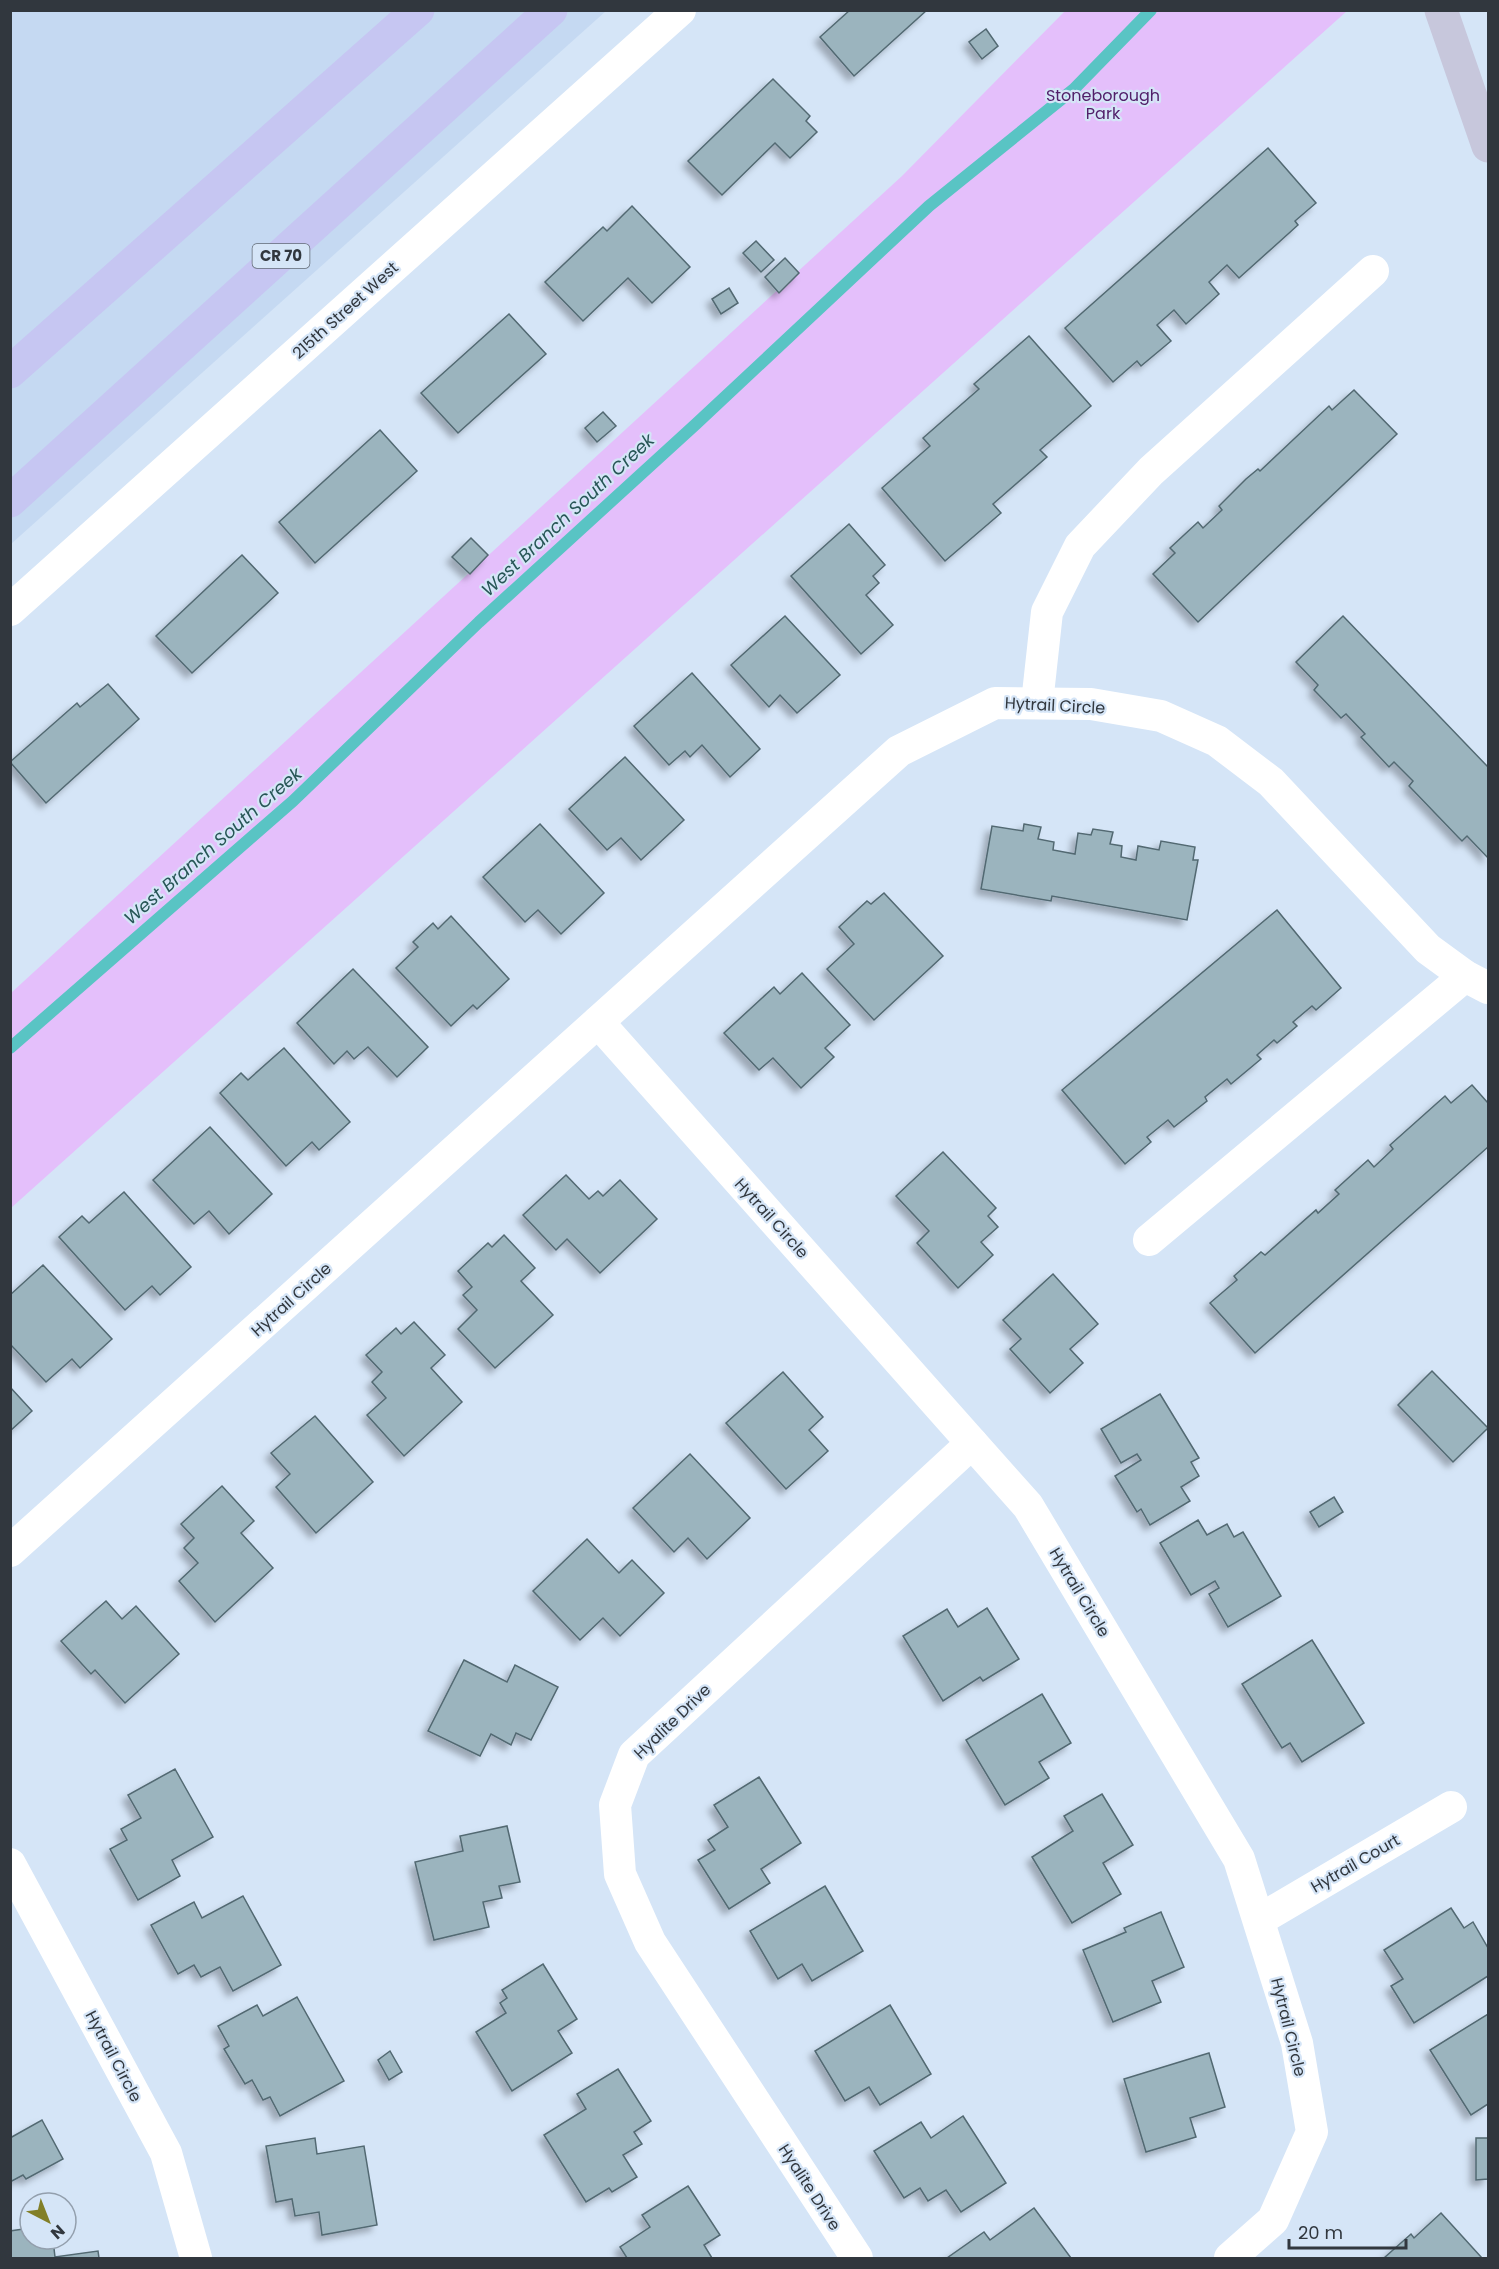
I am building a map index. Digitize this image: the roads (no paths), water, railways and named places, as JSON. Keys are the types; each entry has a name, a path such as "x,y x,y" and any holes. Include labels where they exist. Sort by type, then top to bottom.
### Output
{"main road":[{"path":"10,372 418,10"},
{"name":"CR 70","path":"10,501 551,10"},
{"path":"1441,10 1488,146"}],"street":[{"name":"215th Street West","path":"10,610 680,10"},
{"path":"1037,703 1047,612 1080,546 1151,471 1373,271"},
{"name":"Hytrail Circle","path":"10,1551 899,751 995,702 1091,704 1161,717 1217,741 1271,782 1428,949 1477,982"},
{"path":"1149,1240 1477,982"},
{"name":"Hytrail Circle","path":"598,1022 1028,1506 1239,1858 1297,2043 1312,2132 1273,2220 1230,2259"},
{"name":"Hyalite Drive","path":"857,2259 650,1942 620,1874 615,1805 634,1755 972,1443"},
{"name":"Hytrail Court","path":"1259,1920 1451,1807"},
{"name":"Hytrail Circle","path":"10,1864 166,2153 196,2259"}],"waterway":[{"name":"West Branch South Creek","path":"10,1048 293,801 479,622 696,424 929,206 1074,89 1151,10"}],"park label":[{"name":"Stoneborough Park","path":"1103,104"}]}
